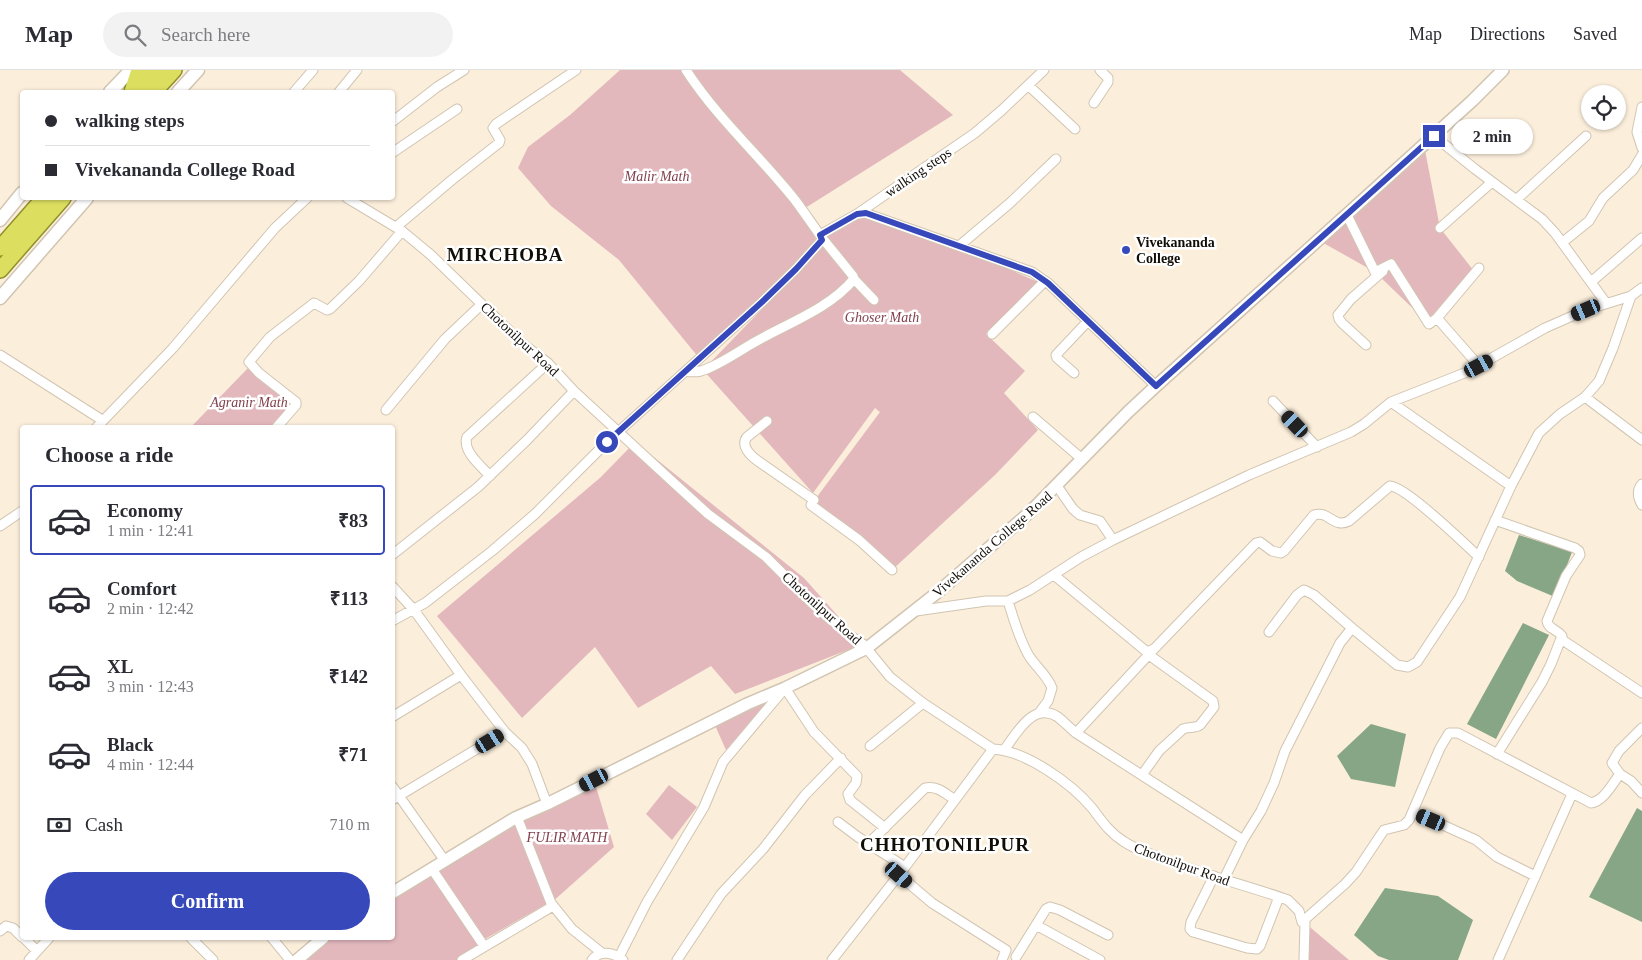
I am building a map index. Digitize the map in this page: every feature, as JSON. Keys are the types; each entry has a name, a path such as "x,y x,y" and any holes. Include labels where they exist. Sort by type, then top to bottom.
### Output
{"highway":[{"path":"133,90 139,70"},
{"path":"138,90 156,70"},
{"path":"156,90 174,70"},
{"path":"0,248 42,200"},
{"path":"0,270 61,200"}],"main road":[{"path":"112,90 131,70"},
{"path":"185,90 198,70"},
{"path":"0,220 20,195"},
{"path":"0,298 86,200"}],"street":[{"path":"296,90 314,70"},
{"path":"341,90 357,70"},
{"path":"395,120 437,87 464,70"},
{"path":"279,425 296,406 296,402 248,362 270,337 314,303 327,310 330,309 359,281 399,229 453,178 499,143 500,140 493,128 496,124 576,70"},
{"path":"686,70 694,83 738,136 795,200 854,279 874,300"},
{"name":"walking steps","path":"395,620 425,603 521,526 619,432 772,292 821,237 975,133 1044,70"},
{"path":"1094,103 1108,82 1108,78 1100,70"},
{"name":"Vivekananda College Road","path":"395,891 516,817 547,804 747,704 867,648 949,583 1030,512 1156,386 1434,136 1504,70"},
{"path":"1028,86 1075,129"},
{"path":"1642,108 1637,132 1642,148"},
{"path":"395,151 457,109"},
{"path":"1434,136 1542,219 1563,242 1606,303"},
{"path":"1517,199 1586,136"},
{"path":"1563,242 1589,221 1603,198 1633,170 1642,156"},
{"path":"958,246 1010,203 1056,159"},
{"path":"1440,228 1492,182"},
{"path":"0,355 99,424 173,348 275,228 305,200"},
{"name":"Chotonilpur Road","path":"350,200 399,229 523,344 548,363 574,391 688,496 708,514 766,557 814,605 867,648 890,677 923,703 993,749 1004,750 1043,768 1071,787 1092,808 1105,826 1124,842 1179,865 1288,900 1299,911 1302,922 1305,923 1304,960"},
{"path":"857,214 866,213 1022,268 1045,281 1156,386"},
{"path":"1347,215 1375,272 1391,264"},
{"path":"1591,282 1642,238"},
{"path":"1391,264 1429,324 1437,318 1479,268"},
{"path":"1366,345 1338,319 1338,315 1351,299 1391,264"},
{"path":"686,371 703,370 807,314 831,300 854,279"},
{"path":"992,334 1045,281"},
{"path":"911,613 924,609 948,608 986,601 1008,601 1030,590 1113,540 1249,475 1351,432 1391,402 1451,379 1479,366 1546,328 1606,303 1631,296 1642,288"},
{"path":"1269,632 1297,595 1304,590 1314,595 1397,665 1408,667 1417,662 1460,597 1511,486 1539,433 1560,414 1585,397 1599,381 1631,296"},
{"path":"386,410 445,339 482,304"},
{"path":"1437,318 1479,366"},
{"path":"1074,373 1056,355 1088,321"},
{"path":"490,476 466,449 467,437 548,363"},
{"path":"395,553 459,504 490,476 574,391"},
{"path":"1585,397 1642,440"},
{"path":"1273,401 1317,447"},
{"path":"1391,402 1511,486"},
{"path":"1033,417 1082,459"},
{"path":"767,421 744,440 744,445 752,457 859,540 892,570"},
{"path":"1642,484 1638,492 1638,498 1642,505"},
{"path":"1057,486 1073,509 1080,515 1100,521 1113,540"},
{"path":"1076,733 1256,543 1260,542 1272,550 1281,553 1314,515 1323,515 1344,524 1390,486 1399,488 1479,557"},
{"path":"0,526 20,513"},
{"path":"1495,520 1575,548 1579,551 1580,555 1566,576 1547,621 1550,628 1560,633 1561,640 1542,682 1497,754"},
{"path":"1054,575 1143,650 1151,652 1213,701 1214,707 1200,725 1197,728 1186,727 1167,743 1142,775"},
{"path":"395,589 414,610 505,732 522,748 532,764 547,804"},
{"path":"1008,601 1022,642 1030,658 1050,682 1052,688 1048,701 1039,713"},
{"path":"1278,897 1260,946 1257,949 1247,948 1193,932 1190,929 1191,922 1261,811 1274,783 1285,751 1335,651 1352,628"},
{"path":"1561,640 1642,694"},
{"path":"395,715 461,675"},
{"path":"592,960 595,956 602,953 609,953 621,958 647,902 704,807 723,762 784,688 814,732 857,776 856,783 848,794 850,800 885,828"},
{"path":"870,746 923,703"},
{"path":"1004,750 1028,719 1036,713 1044,712 1056,716 1076,733 1243,840"},
{"path":"1642,728 1614,758 1612,763 1614,768 1631,781 1642,793"},
{"path":"445,861 396,797 505,732"},
{"path":"1302,922 1350,878 1384,830 1404,825 1414,812 1440,748 1449,733 1458,733 1591,803 1597,802 1620,774"},
{"path":"832,960 902,871 993,749"},
{"path":"677,960 721,894 764,849 805,795 841,758"},
{"path":"868,844 925,788 931,786 955,800"},
{"path":"1498,960 1572,794"},
{"path":"1414,812 1476,840 1497,857 1535,876"},
{"path":"516,817 553,906 572,929 602,953"},
{"path":"838,822 902,871 932,903 1018,958 1046,910 1054,908 1108,935"},
{"path":"432,869 484,946"},
{"path":"462,960 553,906"},
{"path":"1036,925 1100,960"},
{"path":"0,931 6,926 13,928 20,934"},
{"path":"26,940 37,951"},
{"path":"30,960 46,940"},
{"path":"193,940 213,960"},
{"path":"274,940 290,960"},
{"path":"297,960 321,940"},
{"path":"1002,960 1006,950"}],"green space":[{"name":"Malir Math","path":"620,70 900,70 953,115 802,210 818,244 699,358 619,260 551,206 518,168 528,147 570,115"},
{"path":"1424,145 1440,228 1474,271 1429,324 1375,272 1318,240"},
{"name":"Ghoser Math","path":"865,215 946,242 1038,282 986,334 1025,371 1004,393 1038,430 995,475 892,570 811,505 880,412 875,408 813,493 703,370 823,246 824,235"},
{"name":"Agranir Math","path":"248,368 291,405 273,425 193,425"},
{"path":"635,442 804,578 863,644 735,694 711,666 638,708 595,647 522,718 437,616 601,477"},
{"path":"773,697 726,750 714,723"},
{"name":"FULIR MATH","path":"594,780 614,847 551,903 485,939 458,960 301,960 328,940 395,940 395,897 517,817"},
{"path":"669,785 697,807 672,840 646,814"},
{"path":"1305,923 1349,960 1304,960"}],"shaded area":[{"path":"1519,535 1572,552 1555,597 1517,581 1505,571"},
{"path":"1523,623 1549,635 1496,739 1467,724"},
{"path":"1371,724 1406,734 1395,787 1351,779 1337,756"},
{"path":"1637,808 1642,811 1642,922 1589,897"},
{"path":"1385,888 1438,896 1473,920 1458,960 1389,960 1378,956 1354,935"}],"place":[{"name":"Vivekananda College","path":"1126,250"}],"district":[{"name":"MIRCHOBA","path":"505,254"},
{"name":"CHHOTONILPUR","path":"945,844"}],"route":[{"path":"607,442 706,354 796,269 822,240 820,235 857,214 866,213 1032,272 1048,283 1156,386 1434,136"}]}
